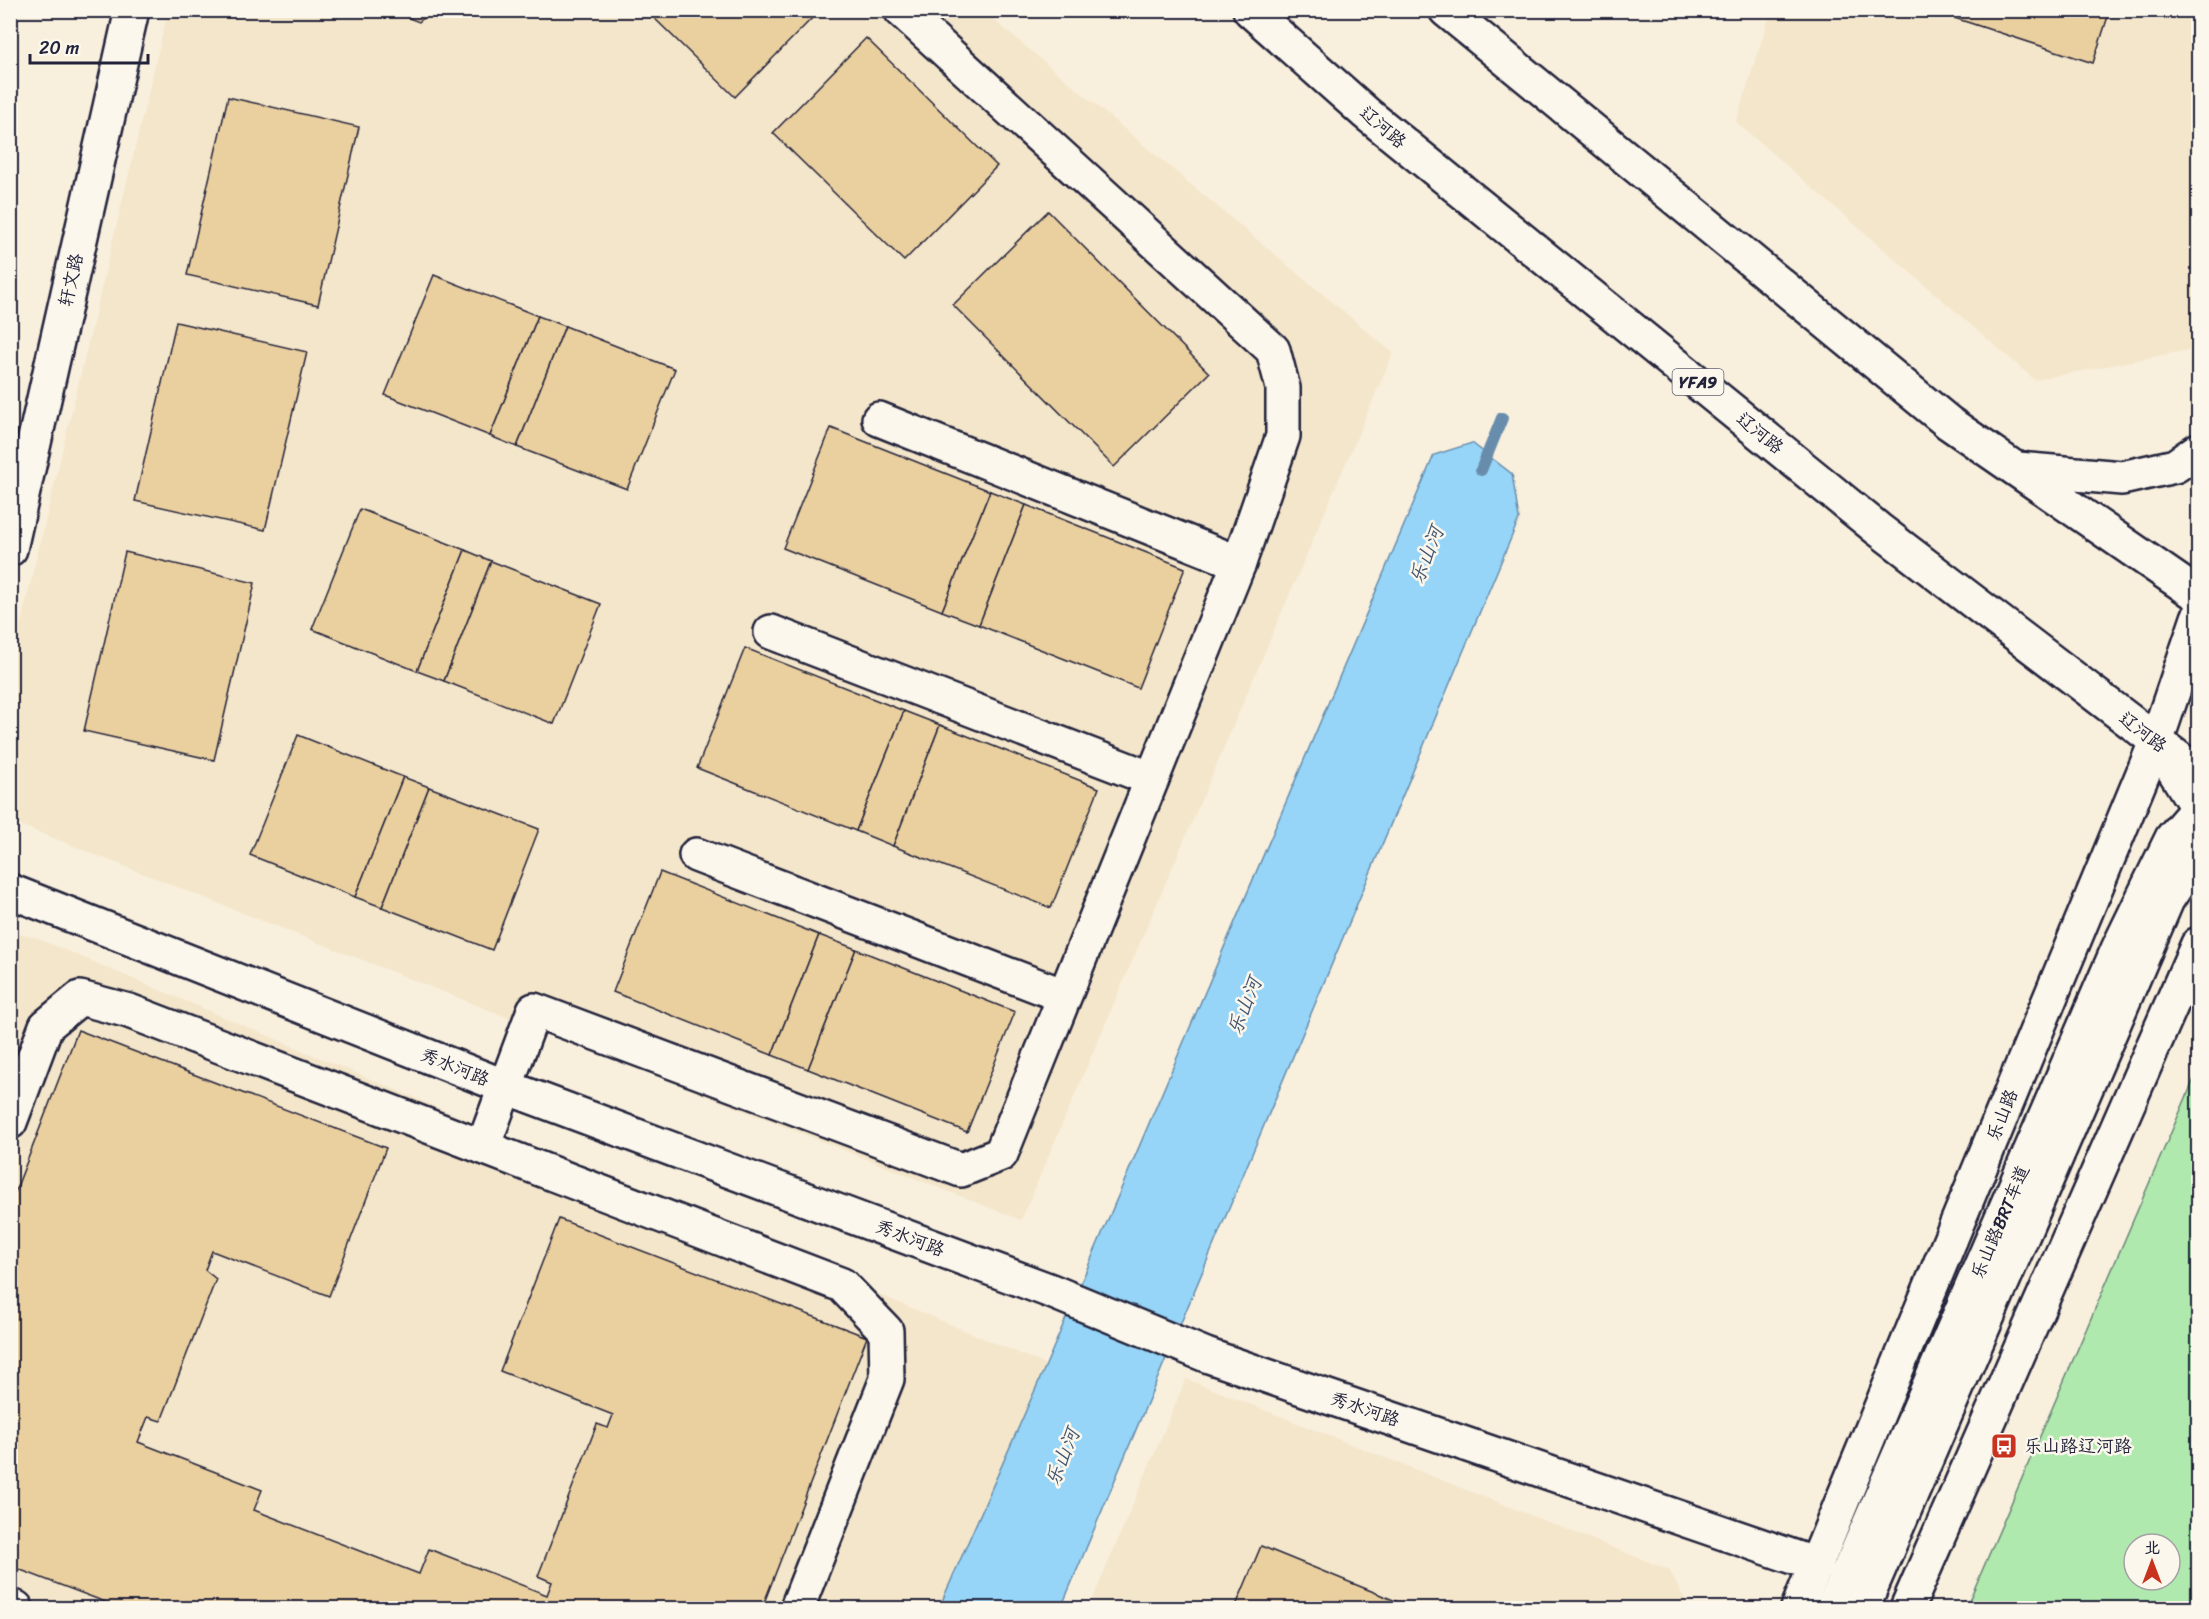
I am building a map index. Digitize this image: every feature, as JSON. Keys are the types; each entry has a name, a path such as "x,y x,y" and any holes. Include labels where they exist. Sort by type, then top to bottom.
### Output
{"main road":[{"name":"轩文路","path":"10,549 132,10"},
{"path":"483,1146 534,1010 961,1170 1001,1154 1239,563 1283,436 1283,388 1273,350 901,10"},
{"name":"辽河路","path":"1250,10 1367,114 1850,506 2199,773"},
{"path":"1446,10 1949,423 2199,595"},
{"path":"879,419 1239,563"},
{"path":"2016,469 2122,478 2175,466 2199,450"},
{"name":"乐山路","path":"1798,1608 2156,742 2199,618"},
{"path":"771,632 1152,779"},
{"path":"2156,742 2198,809 2189,849"},
{"name":"乐山路BRT车道","path":"1833,1608 2118,949 2189,849"},
{"name":"乐山路BRT车道","path":"1862,1608 2189,849"},
{"path":"696,855 1064,996"},
{"name":"秀水河路","path":"10,891 506,1087 1051,1291 1206,1355 1816,1565"},
{"path":"1907,1608 2199,944"},
{"path":"10,1122 46,1026 80,998 129,1011 842,1285 886,1331 887,1379 797,1608"},
{"path":"10,1606 16,1608"}],"shaded area":[{"path":"168,11 983,11 1393,353 1021,1220 10,821 11,664"},
{"path":"1771,11 2198,11 2198,348 2035,380 1736,122"},
{"path":"10,933 34,937 1046,1365 939,1608 11,1608"},
{"path":"1186,1379 1669,1570 1689,1608 1089,1608"}],"green space":[{"path":"2198,1070 2198,1608 1966,1608"}],"water":[{"path":"1472,443 1512,474 1519,519 1061,1608 939,1608 1046,1365 1434,455"}],"building":[{"path":"388,10 432,10 419,22"},
{"path":"646,10 820,10 735,97"},
{"path":"1930,10 2110,10 2093,63"},
{"path":"866,38 997,166 904,261 773,133"},
{"path":"228,97 359,127 318,305 187,275"},
{"path":"1048,211 1209,373 1114,467 953,305"},
{"path":"434,275 538,316 490,436 385,395"},
{"path":"538,316 565,326 517,447 490,436"},
{"path":"176,322 307,352 265,530 135,501"},
{"path":"565,326 675,369 627,489 517,447"},
{"path":"831,428 990,491 942,611 783,548"},
{"path":"990,491 1026,505 979,625 942,611"},
{"path":"1026,505 1185,568 1138,688 979,625"},
{"path":"360,509 465,550 417,671 312,629"},
{"path":"465,550 491,561 444,681 417,671"},
{"path":"125,552 255,583 214,760 84,731"},
{"path":"491,561 601,604 554,724 444,681"},
{"path":"745,648 904,711 856,831 697,768"},
{"path":"904,711 940,725 893,846 856,831"},
{"path":"940,725 1099,788 1051,908 893,846"},
{"path":"298,735 403,777 355,897 250,855"},
{"path":"403,777 429,787 382,907 355,897"},
{"path":"429,787 539,829 492,950 382,907"},
{"path":"660,872 819,935 772,1055 613,992"},
{"path":"819,935 856,949 808,1069 772,1055"},
{"path":"856,949 1015,1012 967,1132 808,1069"},
{"path":"78,1030 386,1148 329,1296 212,1251 205,1270 216,1279 161,1421 148,1417 138,1442 262,1490 254,1510 419,1574 429,1549 547,1595 552,1582 538,1576 597,1424 608,1428 613,1415 500,1371 559,1219 867,1337 762,1608 121,1608 10,1566 10,1205"},
{"path":"1261,1546 1413,1608 1235,1608"}],"waterway":[{"name":"乐山河","path":"1481,470 1502,418"}],"place":[{"name":"乐山路辽河路","path":"2004,1446"}]}
